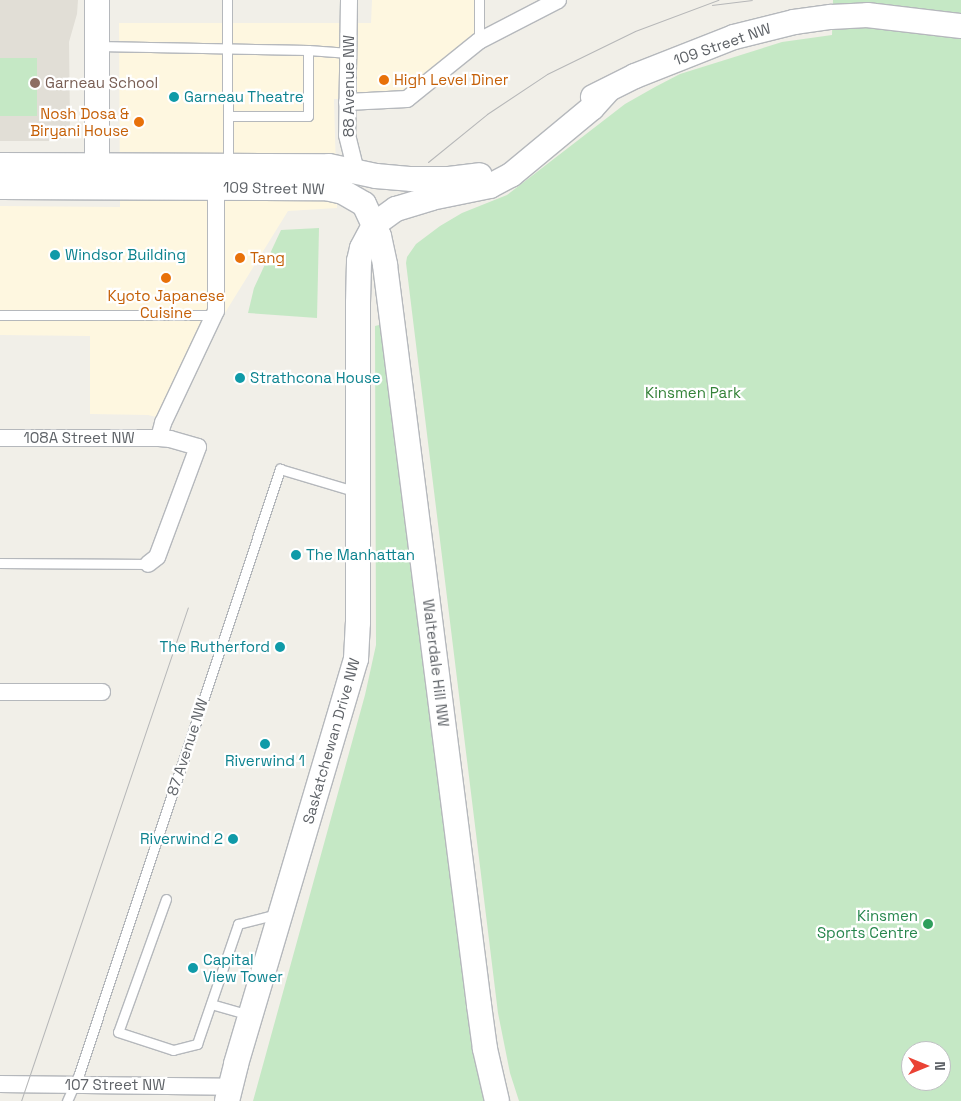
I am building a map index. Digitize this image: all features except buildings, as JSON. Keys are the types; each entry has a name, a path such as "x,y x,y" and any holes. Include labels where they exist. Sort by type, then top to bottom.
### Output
{"main road":[{"path":"97,0 98,177"},
{"name":"109 Street NW","path":"0,187 228,165 329,166 376,176 412,179 449,179 489,172 503,165 588,100 635,76 734,37 794,22 831,16 867,15 953,25"},
{"name":"109 Street NW","path":"0,165 98,177 216,188 326,188 343,192 364,204 375,224 396,209 430,198 490,186 512,175 592,108 608,90"},
{"name":"Saskatchewan Drive NW","path":"229,1094 250,1015 356,659 358,623 359,260 362,248 375,224"},
{"name":"Walterdale Hill NW","path":"375,224 382,247 388,287 485,1049 497,1101"}],"street":[{"name":"88 Avenue NW","path":"349,0 348,135 356,171"},
{"path":"347,102 407,99 479,42 558,0"},
{"path":"158,438 162,423 216,311 216,188"},
{"name":"108A Street NW","path":"0,438 158,438 170,439 198,447 158,557 148,564"},
{"path":"0,692 102,692"},
{"name":"107 Street NW","path":"0,1084 74,1084 229,1094"}],"lane":[{"path":"227,0 228,165"},
{"path":"479,0 479,42"},
{"path":"97,46 349,52"},
{"path":"228,116 308,116 308,50"},
{"path":"0,315 214,315"},
{"name":"87 Avenue NW","path":"67,1101 280,469 358,492"},
{"path":"0,563 148,564"},
{"path":"166,899 118,1032 173,1050 197,1044 238,924 281,913"},
{"path":"211,1004 250,1015"}],"shaded area":[{"name":"Garneau School","path":"0,0 78,0 77,14 69,42 70,124 66,134 58,141 0,141"},
{"path":"372,0 479,0 479,41 407,99 334,99 337,208 288,211 223,316 169,420 148,415 90,414 90,336 0,335 0,206 120,207 119,23 371,23"}],"green space":[{"name":"Kinsmen Park","path":"833,0 961,0 961,1101 519,1101 510,1073 498,1013 406,263 407,257 416,244 440,226 462,213 507,195 625,104 680,74 782,42 832,35"},
{"path":"0,58 37,58 37,116 0,116"},
{"path":"319,228 317,318 248,313 254,288 281,230"},
{"path":"383,324 492,1101 253,1101 365,695 376,645 375,326"}],"tram line":[{"path":"428,162 487,114 547,74 635,31 718,0"},
{"path":"712,5 752,0"},
{"path":"21,1101 188,607"}],"place":[{"name":"High Level Diner","path":"384,80"},
{"name":"Garneau School","path":"35,83"},
{"name":"Garneau Theatre","path":"174,97"},
{"name":"Nosh Dosa & Biryani House","path":"139,122"},
{"name":"Windsor Building","path":"55,255"},
{"name":"Tang","path":"240,258"},
{"name":"Kyoto Japanese Cuisine","path":"166,278"},
{"name":"Strathcona House","path":"240,378"},
{"name":"The Manhattan","path":"296,555"},
{"name":"The Rutherford","path":"280,647"},
{"name":"Riverwind 1","path":"265,744"},
{"name":"Riverwind 2","path":"233,839"},
{"name":"Kinsmen Sports Centre","path":"928,924"},
{"name":"Capital View Tower","path":"193,968"}]}
